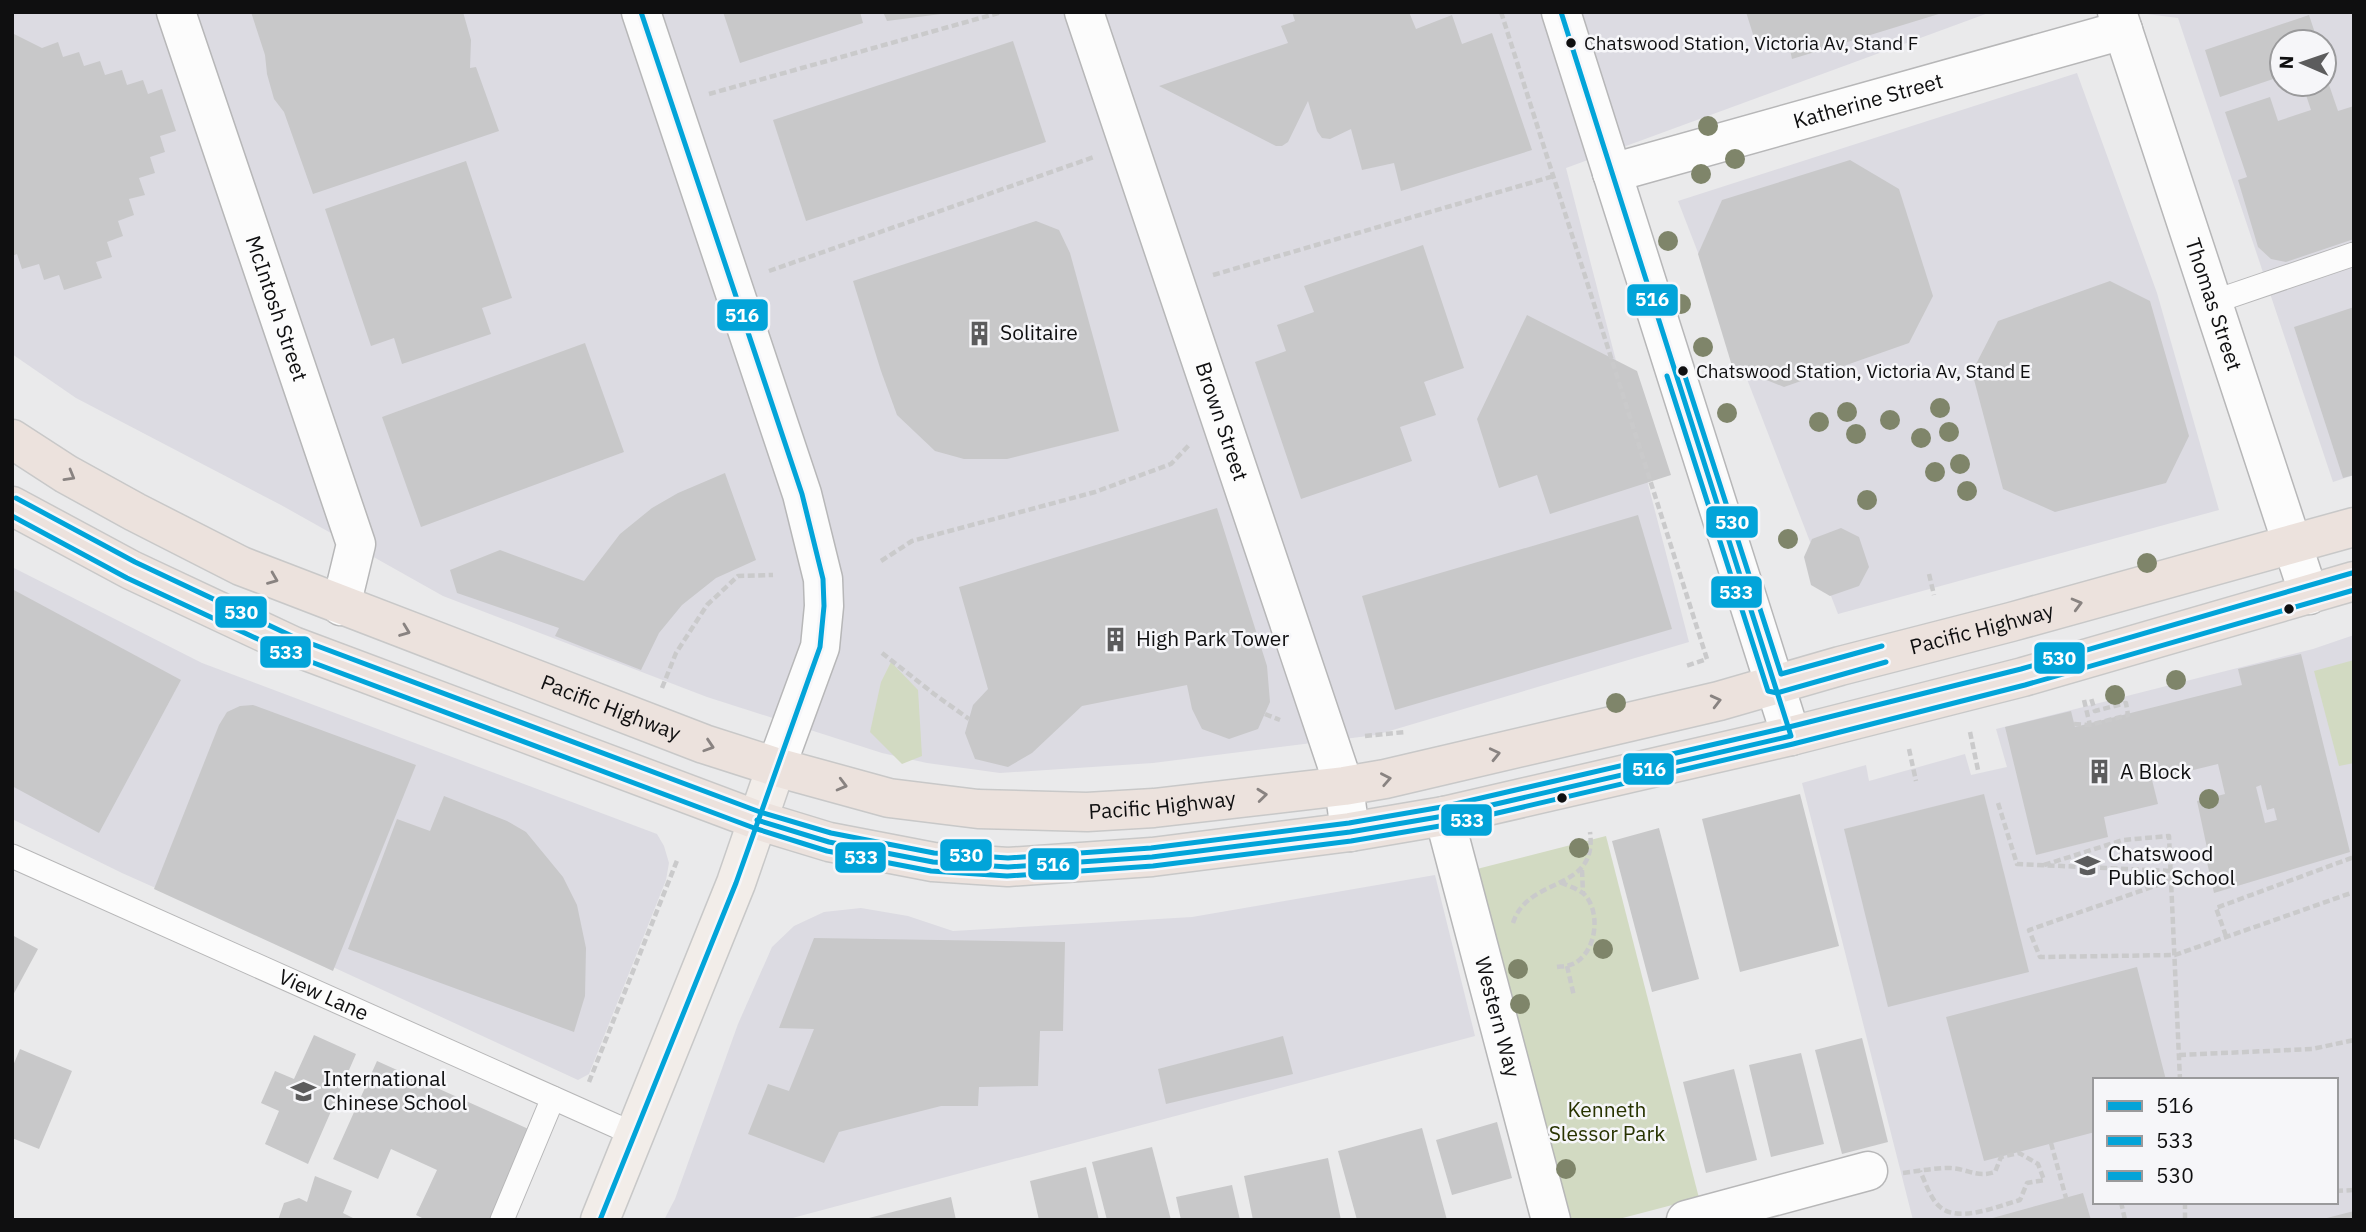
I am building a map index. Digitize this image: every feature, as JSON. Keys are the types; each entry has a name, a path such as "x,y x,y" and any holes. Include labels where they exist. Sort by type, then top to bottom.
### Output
{"highway":[{"name":"Pacific Highway","path":"12,439 66,474 188,541 241,566 704,744 889,798 935,805 1004,810 1087,812 1154,808 1344,786 1428,770 1719,701 2354,527"},
{"path":"12,506 131,570 293,646 757,820 829,842 933,862 1008,867 1152,857 1350,832 1444,816 1791,736 2023,677 2354,581"}],"main road":[{"path":"600,1220 736,883 776,767"}],"street":[{"name":"McIntosh Street","path":"176,12 356,544 341,606"},
{"path":"641,12 802,494 823,579 824,606 820,647 776,767"},
{"name":"Brown Street","path":"1084,12 1344,786 1350,832"},
{"path":"1561,12 1791,736"},
{"name":"Katherine Street","path":"1612,173 2120,21"},
{"name":"Thomas Street","path":"2120,21 2309,595"},
{"name":"Western Way","path":"1444,816 1551,1220"},
{"path":"1686,1220 1868,1171"}],"lane":[{"path":"2213,302 2354,254"},
{"name":"View Lane","path":"12,856 636,1135"},
{"path":"502,1220 553,1098"}],"path":[{"path":"671,105 1002,12"},
{"path":"1501,12 1707,659"},
{"path":"732,284 1129,145"},
{"path":"1176,286 1554,176"},
{"path":"881,561 912,541 1095,492 1171,464 1220,417"},
{"path":"1929,574 1934,595"},
{"path":"662,689 676,653 707,605 738,576 773,576"},
{"path":"882,653 969,719"},
{"path":"2074,724 2090,725 2128,715 2126,703 2095,711 2091,698"},
{"path":"2084,700 2090,725"},
{"path":"1970,732 1978,769"},
{"path":"1909,749 1916,781"},
{"path":"1998,803 2017,864 2172,871"},
{"path":"2043,865 2123,840 2169,836 2180,1078"},
{"path":"2226,936 2216,908 2354,857"},
{"path":"587,1086 678,858"},
{"path":"1582,869 1583,894"},
{"path":"2172,880 2029,930 2040,957 2175,955 2354,892"},
{"path":"1557,967 1579,961 1587,951 1595,926 1594,909 1583,894 1560,882"},
{"path":"1567,966 1574,996"},
{"path":"2179,1055 2312,1049 2354,1041"},
{"path":"2051,1143 2066,1198"},
{"path":"1868,1171 1891,1174 1920,1171 1954,1168 1982,1176 1995,1172 2001,1157 2018,1153 2038,1164 2044,1180 2027,1183 2020,1200 1962,1215 1951,1214 1937,1205 1920,1171"}],"shaded area":[{"path":"12,12 1991,12 1566,168 1689,642 1376,735 1153,763 1000,773 927,763 882,753 707,697 443,596 281,505 76,398 12,354"},
{"path":"2131,12 2354,12 2354,475 2333,482 2178,18"},
{"path":"2077,73 2157,293 2219,510 1838,614 1678,201"},
{"path":"12,567 202,663 657,834 669,863 666,880 589,1074 578,1080 122,873 12,819"},
{"name":"Chatswood Public School","path":"2354,635 2354,1220 1913,1220 1802,783 1866,765 1869,781 1965,754 1971,775 2007,767 1996,729 2313,649"},
{"path":"1435,875 1475,1036 785,1220 664,1220 675,1199 738,1024 772,947 794,926 824,912 861,908 908,916 953,931 1192,917"}],"green space":[{"path":"2354,660 2354,763 2339,766 2314,671"},
{"path":"891,662 918,690 922,756 902,764 870,732 881,682"},
{"name":"Kenneth Slessor Park","path":"1606,836 1699,1198 1615,1220 1559,1220 1469,871"}],"building":[{"path":"251,12 463,12 471,40 470,68 476,67 499,131 313,194 284,112 274,99 265,55"},
{"path":"723,12 860,12 863,23 740,63"},
{"path":"883,12 941,12 941,14 887,21"},
{"path":"1292,12 1409,12 1416,29 1452,15 1462,44 1492,33 1532,150 1401,191 1394,163 1362,170 1351,129 1330,139 1322,138 1317,131 1308,101 1288,142 1276,146 1159,86 1288,43 1281,26 1295,21"},
{"path":"1746,12 1942,13 1792,59 1787,36 1757,47"},
{"path":"2309,15 2313,28 2270,28"},
{"path":"2268,29 2268,81 2220,97 2205,50"},
{"path":"12,33 42,48 58,42 63,57 79,52 84,66 100,61 105,75 122,70 127,85 143,80 148,94 162,89 176,131 160,136 165,152 150,157 155,173 139,178 145,195 129,199 134,215 118,221 123,236 107,242 112,257 96,262 102,278 64,290 59,275 44,280 39,264 22,269 17,254 12,256"},
{"path":"1013,41 1046,142 806,221 773,120"},
{"path":"2268,98 2278,121 2311,110 2307,98 2334,98 2338,111 2354,106 2354,239 2286,262 2271,259 2258,247 2238,180 2247,177 2225,112"},
{"path":"1850,160 1899,189 1933,296 1909,343 1784,387 1732,366 1698,254 1722,200"},
{"path":"466,161 512,298 482,308 491,334 402,364 394,338 371,346 325,209"},
{"name":"Solitaire","path":"1036,221 1059,230 1070,253 1119,431 1007,459 964,459 935,451 897,415 853,281"},
{"path":"1423,245 1464,368 1424,382 1436,415 1400,427 1412,461 1301,499 1255,362 1286,351 1277,325 1314,312 1304,286"},
{"path":"2110,281 2150,301 2189,436 2166,483 2055,512 2003,489 1972,372 1998,321"},
{"path":"2354,307 2354,475 2343,478 2294,327"},
{"path":"1527,315 1637,371 1671,475 1550,514 1537,475 1499,488 1477,419"},
{"path":"585,343 624,452 421,527 382,417"},
{"path":"725,473 756,560 716,578 682,605 659,633 641,670 555,636 559,628 457,593 450,570 500,550 584,581 620,534 652,508 678,493"},
{"name":"High Park Tower","path":"1217,508 1267,666 1270,702 1258,729 1229,739 1202,729 1192,709 1187,685 1082,706 1032,753 1008,767 975,759 965,733 973,705 988,689 959,587"},
{"path":"1638,515 1672,629 1395,710 1362,596"},
{"path":"1841,528 1859,537 1869,567 1859,586 1830,596 1811,585 1804,557 1812,539"},
{"path":"12,589 181,680 99,833 12,786"},
{"name":"A Block","path":"2301,654 2350,852 2214,893 2197,801 2225,794 2218,764 2152,780 2158,804 2104,817 2108,837 2036,855 2005,727 2071,711 2075,727 2242,685 2238,669","holes":["2261,785 2267,810 2274,808 2277,820 2265,823 2256,787"]},
{"path":"253,705 416,765 333,971 154,889 219,725 227,712 240,706"},
{"path":"1800,794 1839,946 1740,972 1702,819"},
{"path":"1984,794 2029,972 1888,1007 1844,829"},
{"path":"444,796 507,821 526,832 563,877 577,905 586,948 585,996 574,1032 348,949 397,819 430,831"},
{"path":"1659,828 1699,979 1652,992 1612,841"},
{"path":"12,935 38,949 12,997"},
{"path":"814,938 1065,942 1063,1031 1040,1031 1038,1086 979,1087 978,1106 941,1106 839,1132 824,1163 748,1134 768,1084 789,1091 814,1029 779,1028"},
{"path":"2137,967 2165,1078 2093,1078 2093,1133 1984,1161 1946,1017"},
{"name":"International Chinese School","path":"314,1035 356,1054 308,1164 265,1144 279,1111 261,1103 275,1071 294,1079"},
{"path":"1283,1036 1293,1074 1166,1104 1158,1069"},
{"path":"1862,1038 1888,1142 1842,1154 1815,1050"},
{"path":"20,1049 72,1071 39,1149 12,1138 12,1068"},
{"path":"1801,1053 1824,1144 1771,1157 1749,1065"},
{"path":"377,1061 535,1132 496,1220 426,1220 416,1215 437,1170 391,1149 378,1179 333,1159"},
{"path":"1734,1069 1757,1160 1706,1173 1683,1082"},
{"path":"1497,1122 1512,1178 1452,1195 1436,1140"},
{"path":"1422,1128 1447,1220 1357,1220 1338,1151"},
{"path":"1152,1147 1171,1220 1107,1220 1092,1162"},
{"path":"1328,1158 1341,1220 1253,1220 1244,1176"},
{"path":"1086,1167 1099,1220 1039,1220 1030,1181"},
{"path":"315,1176 352,1191 343,1213 357,1220 278,1220 284,1203 299,1198 307,1202"},
{"path":"1232,1185 1240,1220 1181,1220 1176,1197"},
{"path":"2083,1193 2091,1220 1989,1220 1989,1219"},
{"path":"951,1197 956,1220 865,1220 865,1219"},
{"path":"2354,1211 2354,1220 2323,1220 2323,1219"}],"transit line":[{"name":"516","path":"600,1220 736,883 820,647 824,606 823,579 802,494 641,12"},
{"name":"516","path":"757,820 829,842 933,862 1008,867 1152,857 1350,832 1444,816 1791,736 1561,12"},
{"name":"530","path":"1683,370 1781,674 1882,646"},
{"name":"533","path":"1667,376 1768,691 1777,693 1886,662"},
{"name":"530","path":"16,498 135,562 296,638 760,812 831,833 934,853 1008,858 1151,848 1349,823 1442,807 1789,727 2021,669 2352,573"},
{"name":"533","path":"12,516 127,578 290,654 754,828 827,851 931,871 1007,876 1153,866 1351,841 1446,825 1793,744 2025,685 2354,590"}],"place":[{"name":"Chatswood Station, Victoria Av, Stand F","path":"1571,43"},
{"name":"Solitaire","path":"980,333"},
{"name":"Chatswood Station, Victoria Av, Stand E","path":"1683,371"},
{"name":"High Park Tower","path":"1116,639"},
{"name":"A Block","path":"2100,772"},
{"name":"Chatswood Public School","path":"2088,866"},
{"name":"International Chinese School","path":"303,1091"}]}
